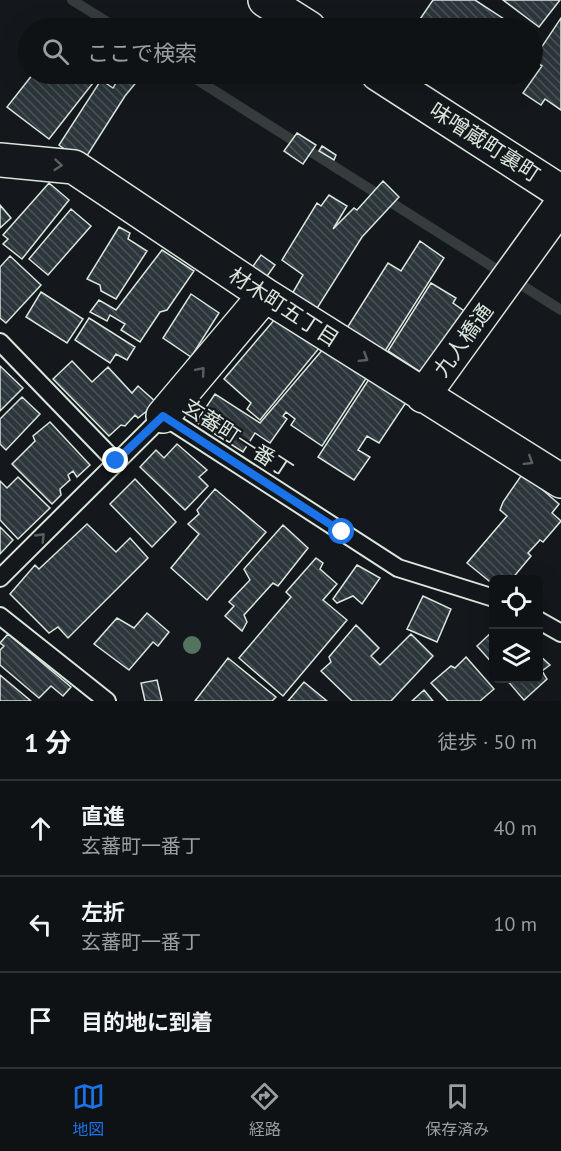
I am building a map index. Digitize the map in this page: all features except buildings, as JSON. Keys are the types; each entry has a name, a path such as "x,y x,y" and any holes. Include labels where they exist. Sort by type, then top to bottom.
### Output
{"street":[{"path":"265,0 293,18"},
{"name":"味噌蔵町裏町","path":"394,84 561,192"},
{"name":"材木町五丁目","path":"0,160 74,167 265,295 561,481"},
{"name":"九人橋通","path":"423,396 561,205"},
{"path":"163,416 265,295"}],"lane":[{"path":"0,342 116,461"},
{"name":"玄蕃町一番丁","path":"0,578 163,416 398,568 489,596"},
{"path":"0,616 107,701"},
{"path":"543,623 561,633"}],"waterway":[{"path":"72,0 101,18"},
{"path":"204,84 561,310"}],"route":[{"path":"116,461 163,416 342,532"}]}
